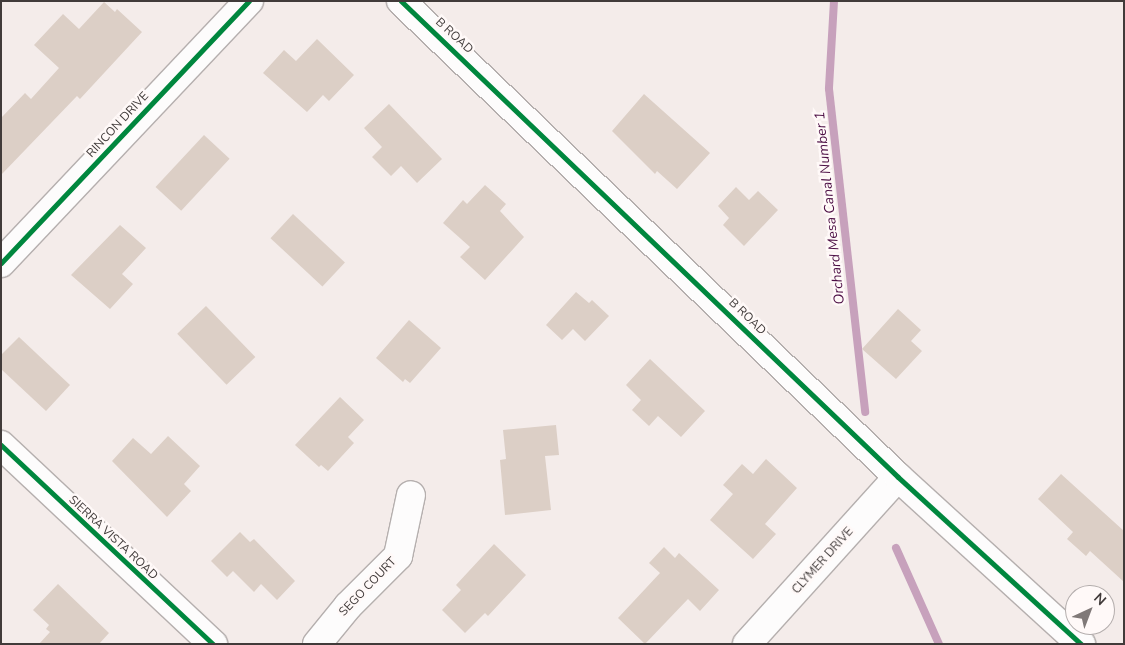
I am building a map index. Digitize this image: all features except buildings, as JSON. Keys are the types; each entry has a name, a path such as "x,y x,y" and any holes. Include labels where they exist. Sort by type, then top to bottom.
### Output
{"street":[{"name":"RINCON DRIVE","path":"1,263 249,1"},
{"name":"B ROAD","path":"401,1 898,478 1081,644"},
{"name":"SIERRA VISTA ROAD","path":"1,445 213,644"},
{"name":"CLYMER DRIVE","path":"747,644 898,478"},
{"name":"SEGO COURT","path":"317,644 348,606 398,556 411,495"}],"waterway":[{"name":"Orchard Mesa Canal Number 1","path":"834,1 829,89 865,412"},
{"name":"Orchard Mesa Canal Number 1","path":"896,548 939,644"}],"cycle path":[{"path":"1,263 249,1"},
{"path":"401,1 898,477 1081,644"},
{"path":"1,445 213,644"}]}
